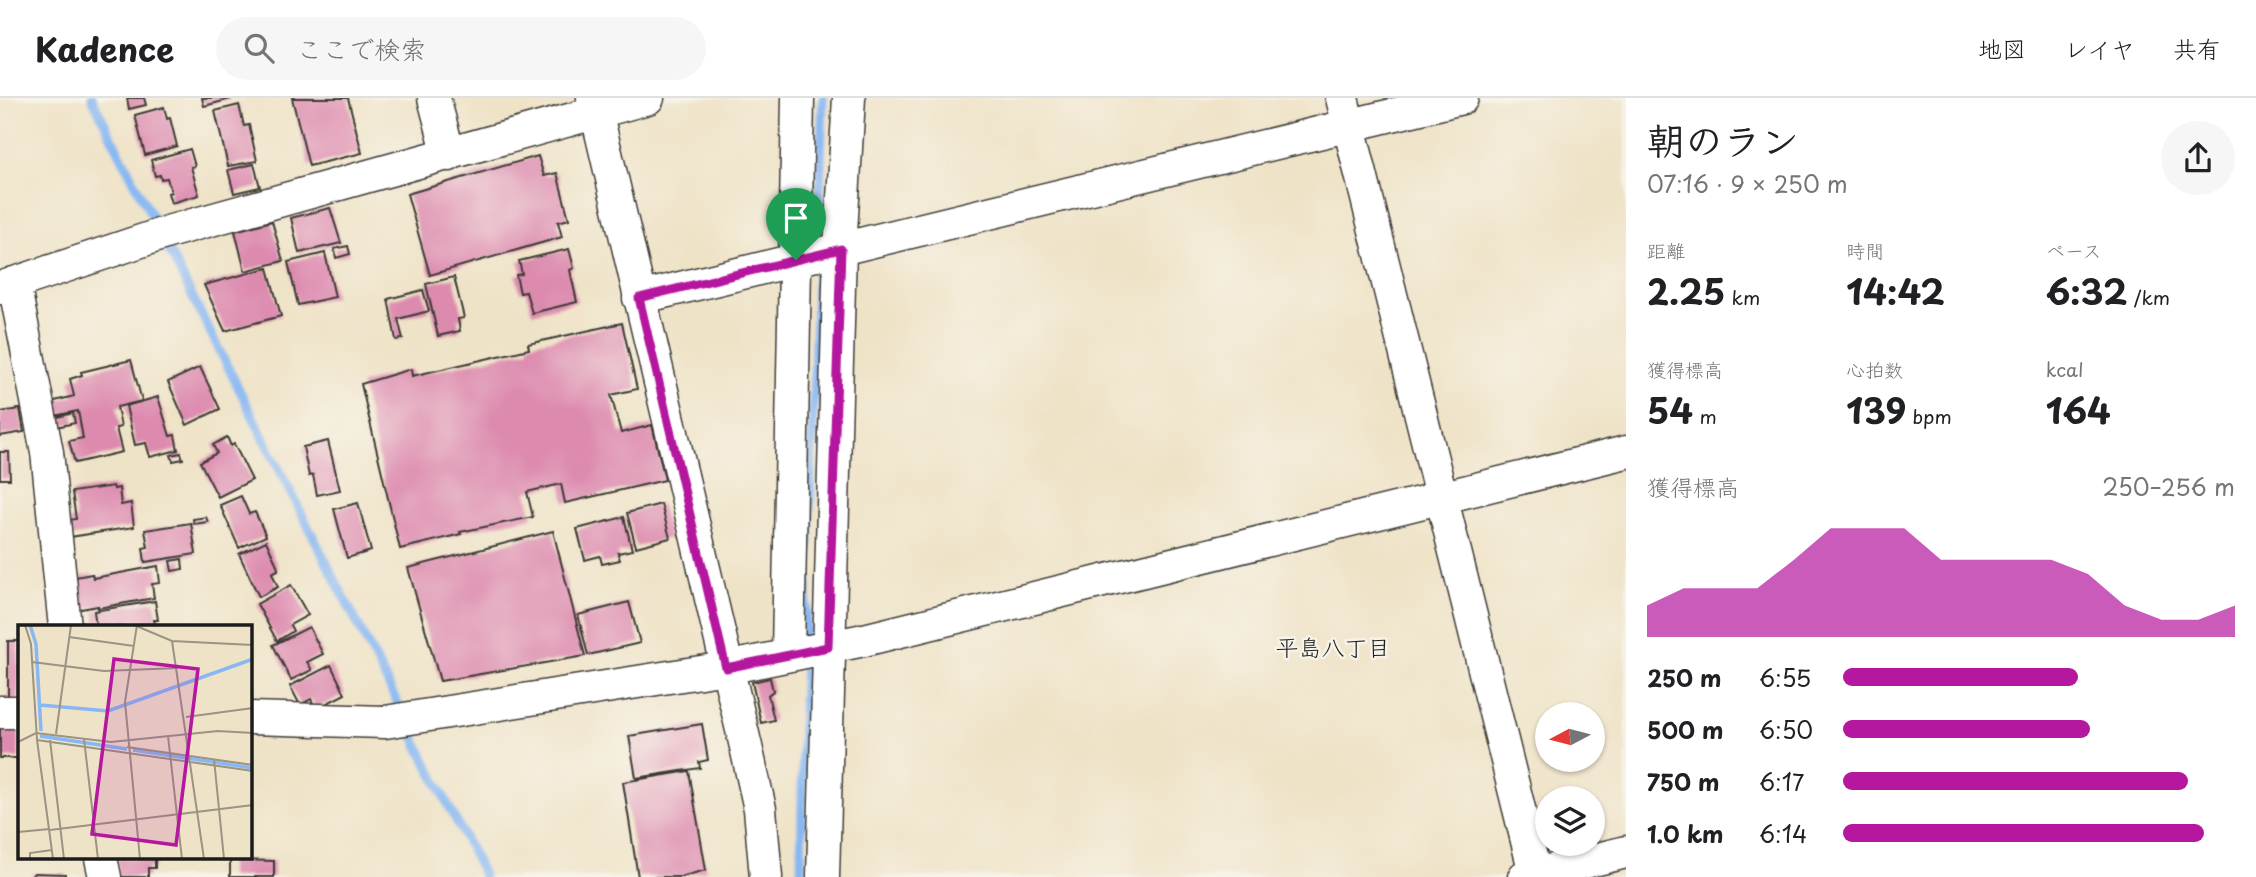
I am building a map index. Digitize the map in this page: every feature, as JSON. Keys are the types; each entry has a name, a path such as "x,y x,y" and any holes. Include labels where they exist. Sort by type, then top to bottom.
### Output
{"street":[{"path":"434,98 449,155"},
{"path":"65,625 47,452 7,286 165,233 449,155 594,105 648,98"},
{"path":"798,98 818,254 806,651 823,877"},
{"path":"806,651 818,254 849,98"},
{"path":"639,298 818,254 1345,112 1462,98"},
{"path":"594,105 760,809 766,877"},
{"path":"1345,112 1532,876 1626,852"},
{"path":"252,719 385,722 726,668 806,651 1626,452"},
{"path":"0,712 18,712"}],"building":[{"path":"127,98 144,98 146,105 129,109"},
{"path":"202,98 231,98 231,99 204,106"},
{"path":"292,98 348,98 362,153 309,166"},
{"path":"239,105 244,126 249,125 257,161 228,166 215,111"},
{"path":"164,107 167,119 170,118 177,146 145,155 135,115"},
{"path":"190,149 195,166 191,167 199,195 171,203 167,178 155,176 151,160"},
{"path":"538,156 544,176 557,173 569,219 558,222 562,237 430,275 407,194"},
{"path":"254,164 260,187 234,193 228,170"},
{"path":"330,208 341,243 299,253 291,218"},
{"path":"272,221 283,261 245,271 235,231"},
{"path":"348,246 350,254 336,258 334,249"},
{"path":"569,249 574,268 570,270 577,302 532,313 526,292 520,293 516,275 522,274 519,261"},
{"path":"325,253 335,297 298,305 288,262"},
{"path":"268,268 281,316 225,331 204,285"},
{"path":"454,277 464,318 458,319 460,331 438,336 426,284"},
{"path":"423,290 429,311 398,319 403,339 396,340 388,299"},
{"path":"622,323 637,389 611,395 621,433 652,425 665,480 565,503 561,484 527,492 533,517 460,532 461,534 400,549 361,384 411,369 412,376 529,349 528,344"},
{"path":"131,360 142,401 117,407 121,427 116,428 122,452 75,463 69,441 83,438 78,411 54,416 51,402 74,396 70,379 82,375 81,372"},
{"path":"200,367 220,409 187,425 168,382"},
{"path":"158,397 170,436 175,435 178,450 150,457 146,443 135,445 126,406"},
{"path":"20,409 24,432 0,436 0,412"},
{"path":"73,413 75,423 56,427 54,418"},
{"path":"227,437 231,446 234,444 252,480 218,497 200,462 217,453 213,445"},
{"path":"328,441 340,490 317,495 313,475 309,476 303,447"},
{"path":"0,452 9,452 10,479 0,479"},
{"path":"181,453 183,459 173,461 171,455"},
{"path":"113,486 114,489 119,488 121,505 131,503 134,527 70,537 68,520 76,519 72,492"},
{"path":"241,496 249,514 255,512 266,536 239,548 220,505"},
{"path":"358,503 371,551 347,558 334,509"},
{"path":"661,504 670,538 636,547 627,513"},
{"path":"206,517 208,522 194,524 193,519"},
{"path":"624,517 632,550 618,553 620,560 602,564 600,556 585,560 577,529"},
{"path":"191,523 196,554 145,562 143,548 148,547 145,530"},
{"path":"553,531 585,656 440,681 408,568"},
{"path":"266,541 277,565 278,570 272,573 278,587 259,597 239,554"},
{"path":"182,559 183,569 172,571 170,561"},
{"path":"158,566 160,583 152,584 154,598 75,610 70,578 92,574 93,578"},
{"path":"291,585 308,615 290,625 293,631 277,641 257,604"},
{"path":"155,601 158,620 154,620 155,625 96,625 94,611"},
{"path":"629,602 640,643 588,655 578,615"},
{"path":"309,627 323,654 307,662 312,670 291,680 273,645"},
{"path":"8,641 18,641 18,700 8,700"},
{"path":"331,665 345,694 316,709 311,699 300,705 290,686"},
{"path":"770,678 773,691 768,695 774,720 761,723 752,682"},
{"path":"702,724 708,760 699,762 700,768 636,778 629,736"},
{"path":"0,726 18,727 18,758 0,758"},
{"path":"689,771 706,870 680,877 638,877 623,782"},
{"path":"118,860 155,860 155,868 148,868 148,877 118,877"},
{"path":"230,860 274,861 274,877 230,877"},
{"path":"34,873 65,874 65,877 31,877"}],"waterway":[{"path":"92,98 402,712"},
{"path":"801,877 803,724 823,98"},
{"path":"408,725 483,877"}],"district":[{"name":"平島八丁目","path":"1333,646"}],"route":[{"path":"841,249 828,647 726,668 639,298 796,260 841,249"}]}
